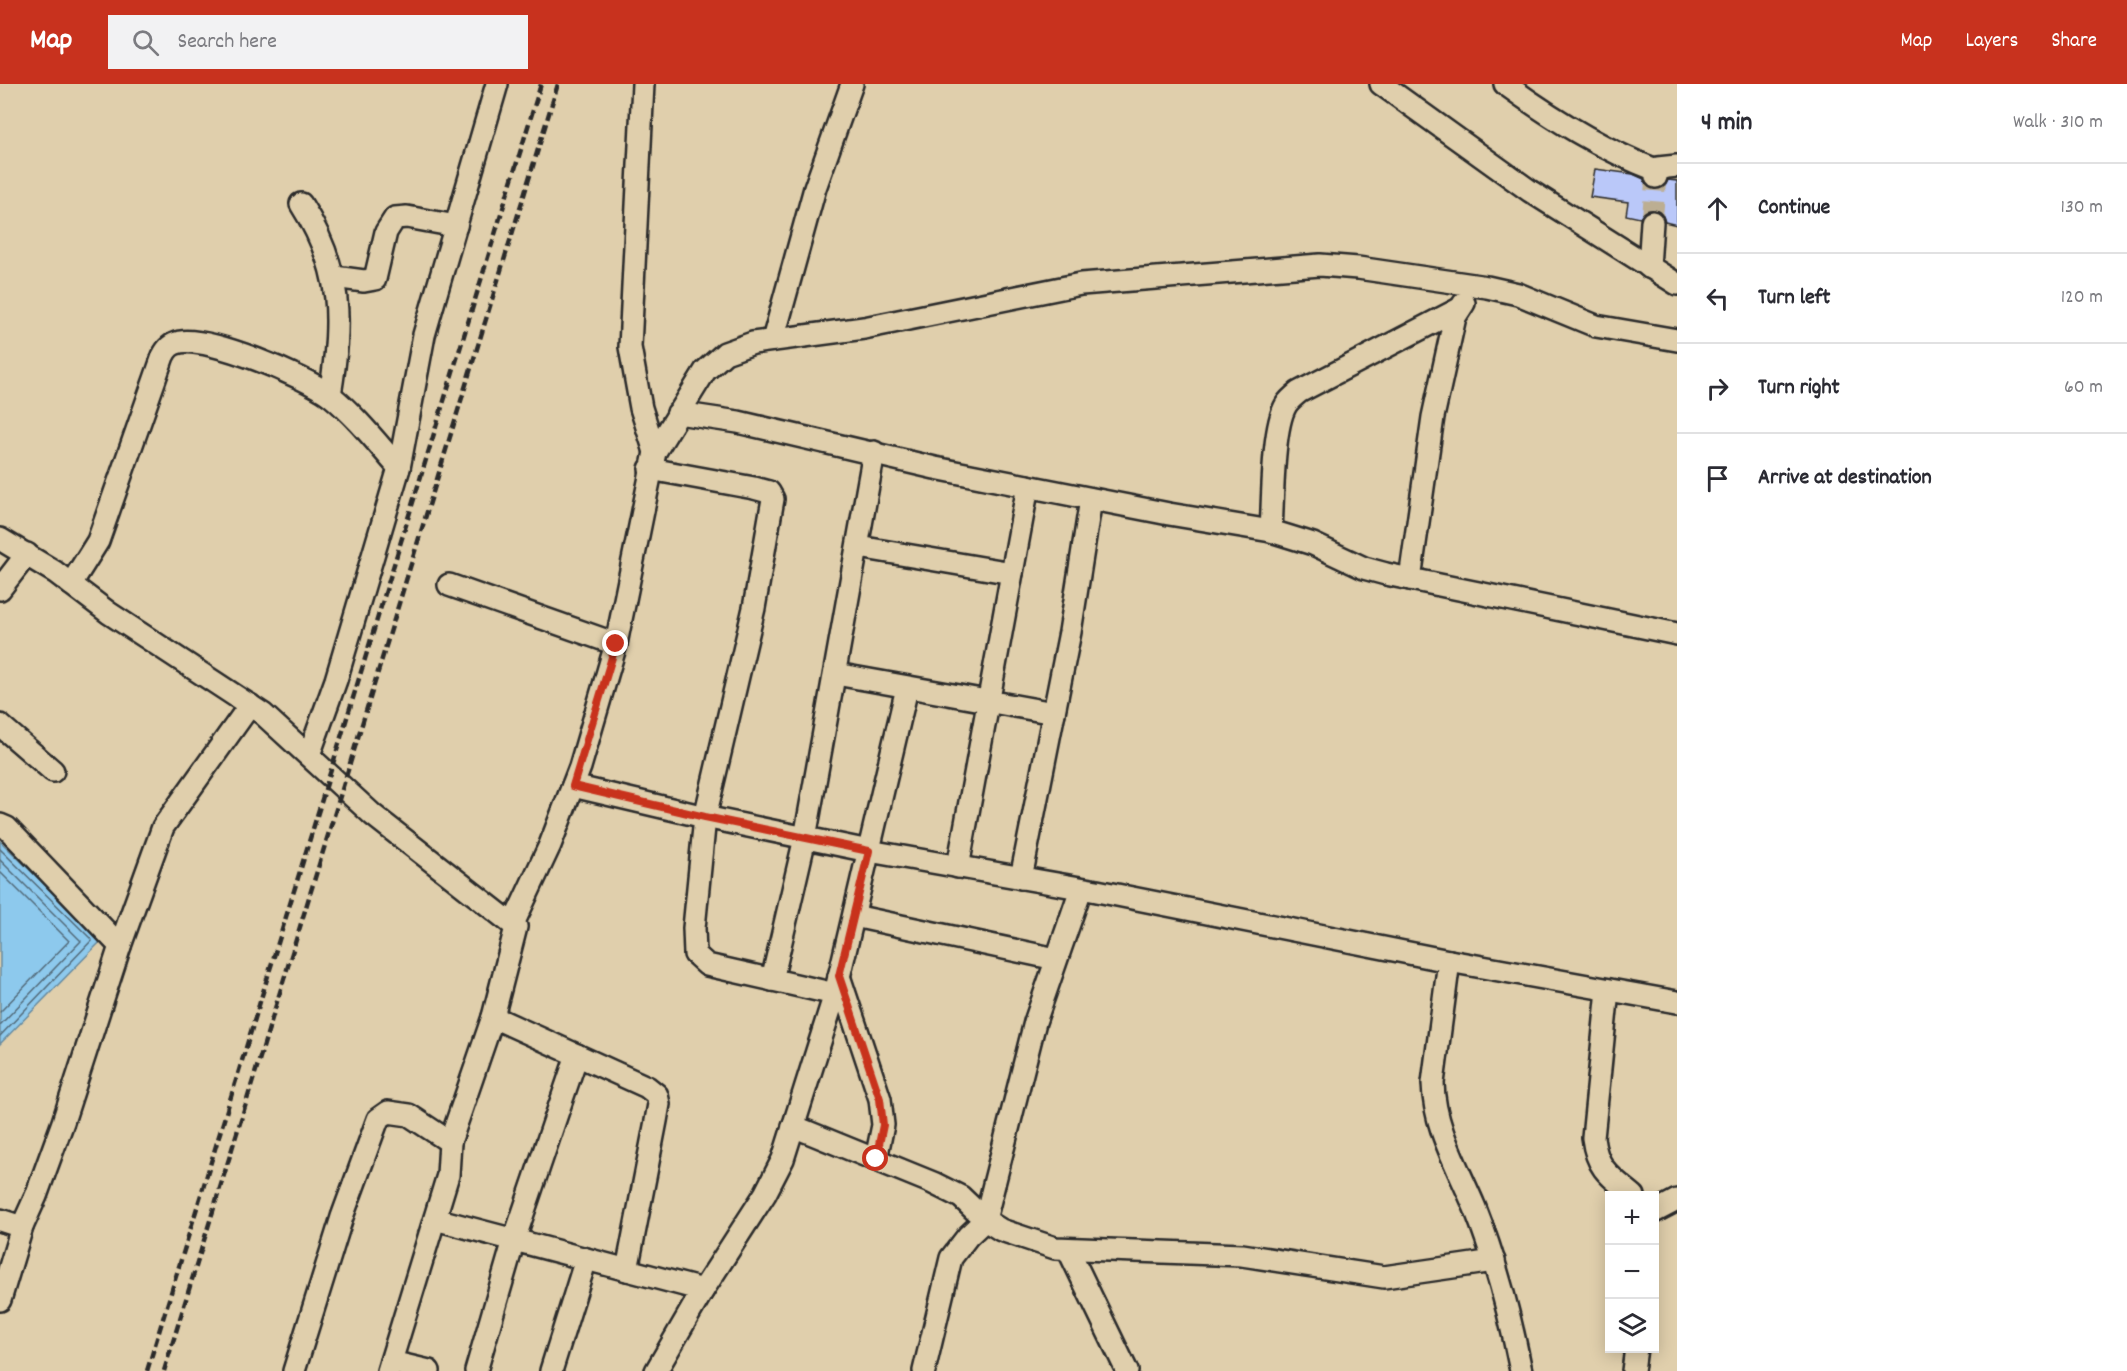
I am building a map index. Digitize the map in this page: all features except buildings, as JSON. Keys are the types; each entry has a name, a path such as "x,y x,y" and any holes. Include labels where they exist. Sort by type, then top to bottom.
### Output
{"street":[{"path":"309,755 336,680 399,468 417,364 497,84"},
{"path":"643,84 630,347 652,461"},
{"path":"773,340 810,207 852,84"},
{"path":"1381,84 1530,191 1677,284"},
{"path":"1505,84 1566,127 1630,160 1663,171"},
{"path":"301,204 323,244 334,277 337,327 330,396"},
{"path":"334,277 364,281 375,279 386,232 395,218 456,225"},
{"path":"1649,267 1652,222"},
{"path":"513,924 550,845 573,786 616,644 652,461 705,371 725,353 746,345 864,328 1082,284 1252,270 1336,266 1518,294 1596,326 1677,340"},
{"path":"1271,531 1279,431 1285,406 1291,399 1306,388 1459,309 1487,288"},
{"path":"1410,579 1432,417 1459,309"},
{"path":"71,584 98,541 167,348 183,342 210,345 266,363 315,385 356,419 399,468"},
{"path":"678,414 738,422 935,468 1271,531 1312,544 1364,568 1677,634"},
{"path":"772,980 805,838 859,547 874,452"},
{"path":"652,461 769,492 773,499 754,608 705,817 694,928 695,954 707,965 772,980 837,985"},
{"path":"958,867 1028,486"},
{"path":"1021,878 1054,713 1091,499"},
{"path":"0,539 27,554 109,613 249,705 309,755 373,815 513,924 516,932 493,1017 450,1142 448,1175 390,1366 429,1371"},
{"path":"859,547 1012,573"},
{"path":"0,589 27,554"},
{"path":"449,585 616,644"},
{"path":"836,674 1054,713"},
{"path":"656,1371 703,1290 765,1194 783,1159 837,985 908,687"},
{"path":"0,1300 22,1227 63,1122 120,946 163,827 249,705"},
{"path":"0,725 53,771"},
{"path":"573,786 705,817 869,851 1677,1002"},
{"path":"0,825 7,828 120,946"},
{"path":"924,1371 951,1258 968,1236 985,1220 1028,1046 1081,889"},
{"path":"854,916 1056,959"},
{"path":"1449,961 1433,1083 1433,1101 1445,1140 1494,1261 1509,1308 1521,1371"},
{"path":"837,985 880,1099 883,1125 876,1159"},
{"path":"1608,990 1593,1138 1595,1153 1605,1171 1628,1191"},
{"path":"493,1017 647,1087 657,1095 659,1104 627,1270"},
{"path":"476,1371 514,1240 577,1055"},
{"path":"294,1371 342,1217 378,1119 388,1112 409,1115 450,1142"},
{"path":"794,1126 961,1197 985,1220 1001,1230 1034,1242 1068,1249 1242,1255 1384,1277 1494,1261"},
{"path":"1659,1209 1677,1200"},
{"path":"435,1219 703,1290"},
{"path":"0,1220 22,1227"},
{"path":"1068,1249 1127,1371"},
{"path":"551,1371 586,1259"},
{"path":"1633,1371 1635,1353"}],"water":[{"path":"0,841 102,940 0,1044"}],"tunnel":[{"path":"1652,222 1656,177"}],"railway":[{"path":"147,1371 541,84"},
{"path":"164,1371 558,84"}],"route":[{"path":"616,644 573,786 705,817 869,851 839,976 880,1099 883,1125 876,1159"}]}
